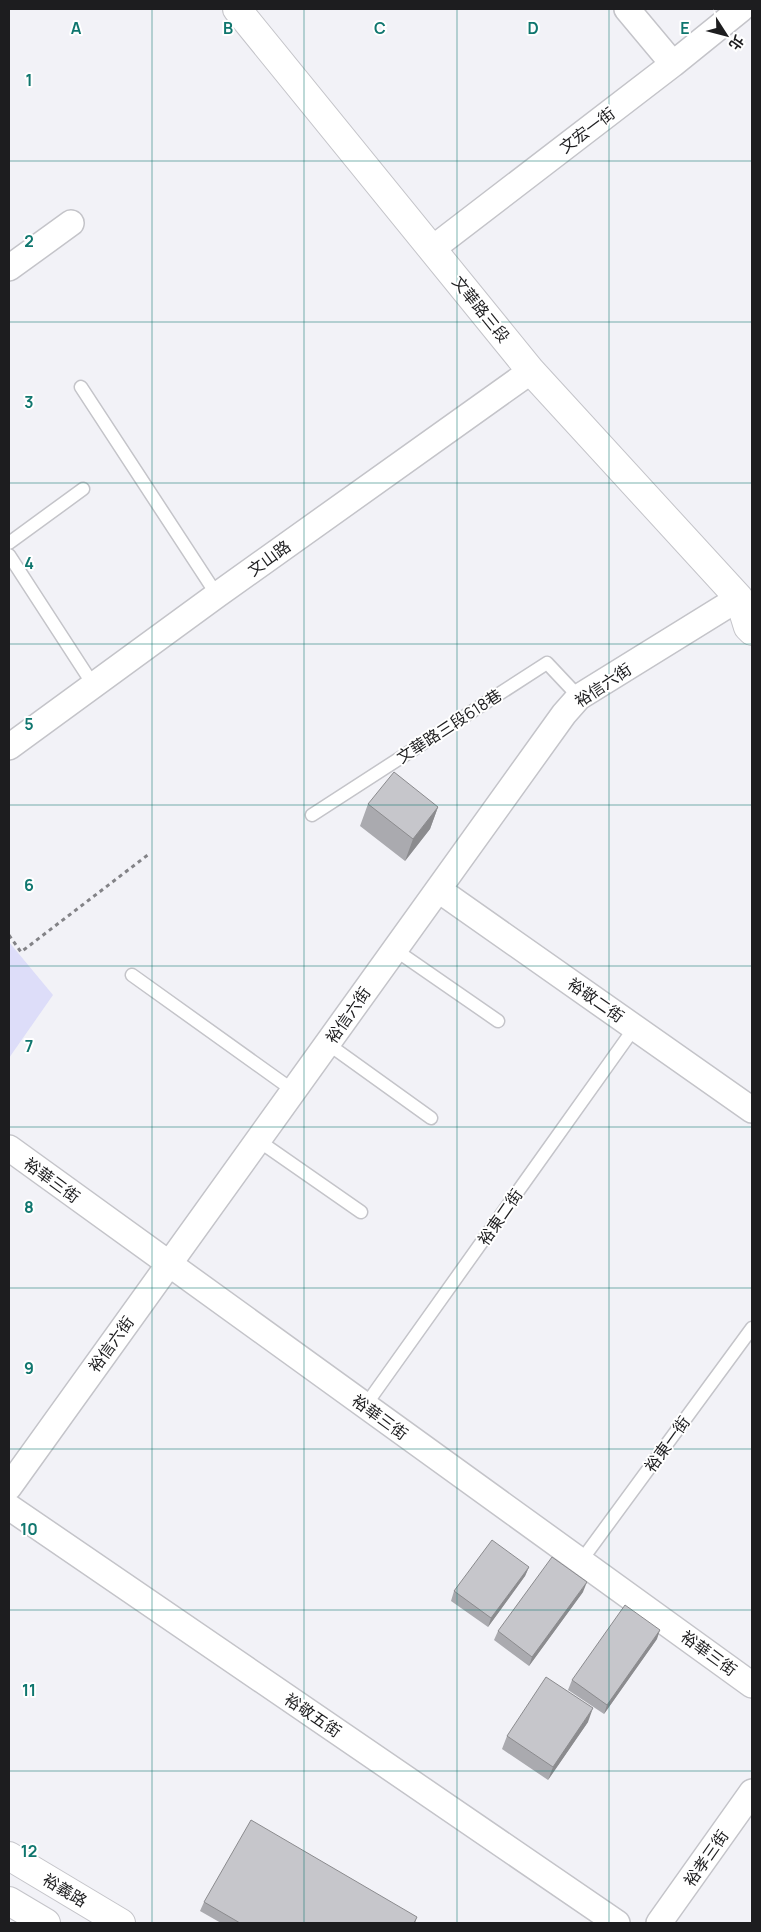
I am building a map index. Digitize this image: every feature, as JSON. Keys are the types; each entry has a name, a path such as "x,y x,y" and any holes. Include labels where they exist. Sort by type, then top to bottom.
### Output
{"street":[{"name":"文華路三段","path":"237,9 531,371 746,600"},
{"path":"627,9 673,64"},
{"name":"文宏一街","path":"432,249 673,64 741,9"},
{"path":"9,268 71,222"},
{"name":"文山路","path":"12,736 94,686 217,595 531,371"},
{"path":"746,600 748,627 752,631"},
{"name":"裕信六街","path":"9,1487 564,714 579,697 746,600"},
{"name":"裕敬二街","path":"439,890 752,1110"},
{"name":"裕華三街","path":"9,1148 752,1685"},
{"name":"裕敬五街","path":"9,1507 617,1923"},
{"name":"裕孝三街","path":"659,1923 752,1792"},
{"name":"裕義路","path":"9,1856 121,1923"},
{"path":"9,1900 46,1923"}],"lane":[{"path":"81,387 217,595"},
{"path":"9,543 83,488"},
{"path":"9,555 94,686"},
{"name":"文華路三段618巷","path":"312,815 547,663 579,697"},
{"path":"394,950 498,1021"},
{"path":"132,975 294,1091"},
{"name":"裕東二街","path":"365,1406 635,1027"},
{"path":"328,1044 430,1118"},
{"path":"259,1141 361,1212"},
{"name":"裕東一街","path":"581,1561 752,1328"}],"path":[{"path":"9,936 21,952 149,854"}],"shaded area":[{"path":"9,942 53,995 9,1058"}],"building":[{"path":"394,772 438,807 413,839 368,804"},
{"path":"492,1540 529,1567 491,1618 454,1591"},
{"path":"552,1557 587,1582 532,1657 498,1631"},
{"path":"625,1605 660,1630 607,1705 572,1680"},
{"path":"546,1677 593,1708 553,1767 507,1736"},
{"path":"251,1820 417,1917 414,1923 240,1923 204,1902"}]}
